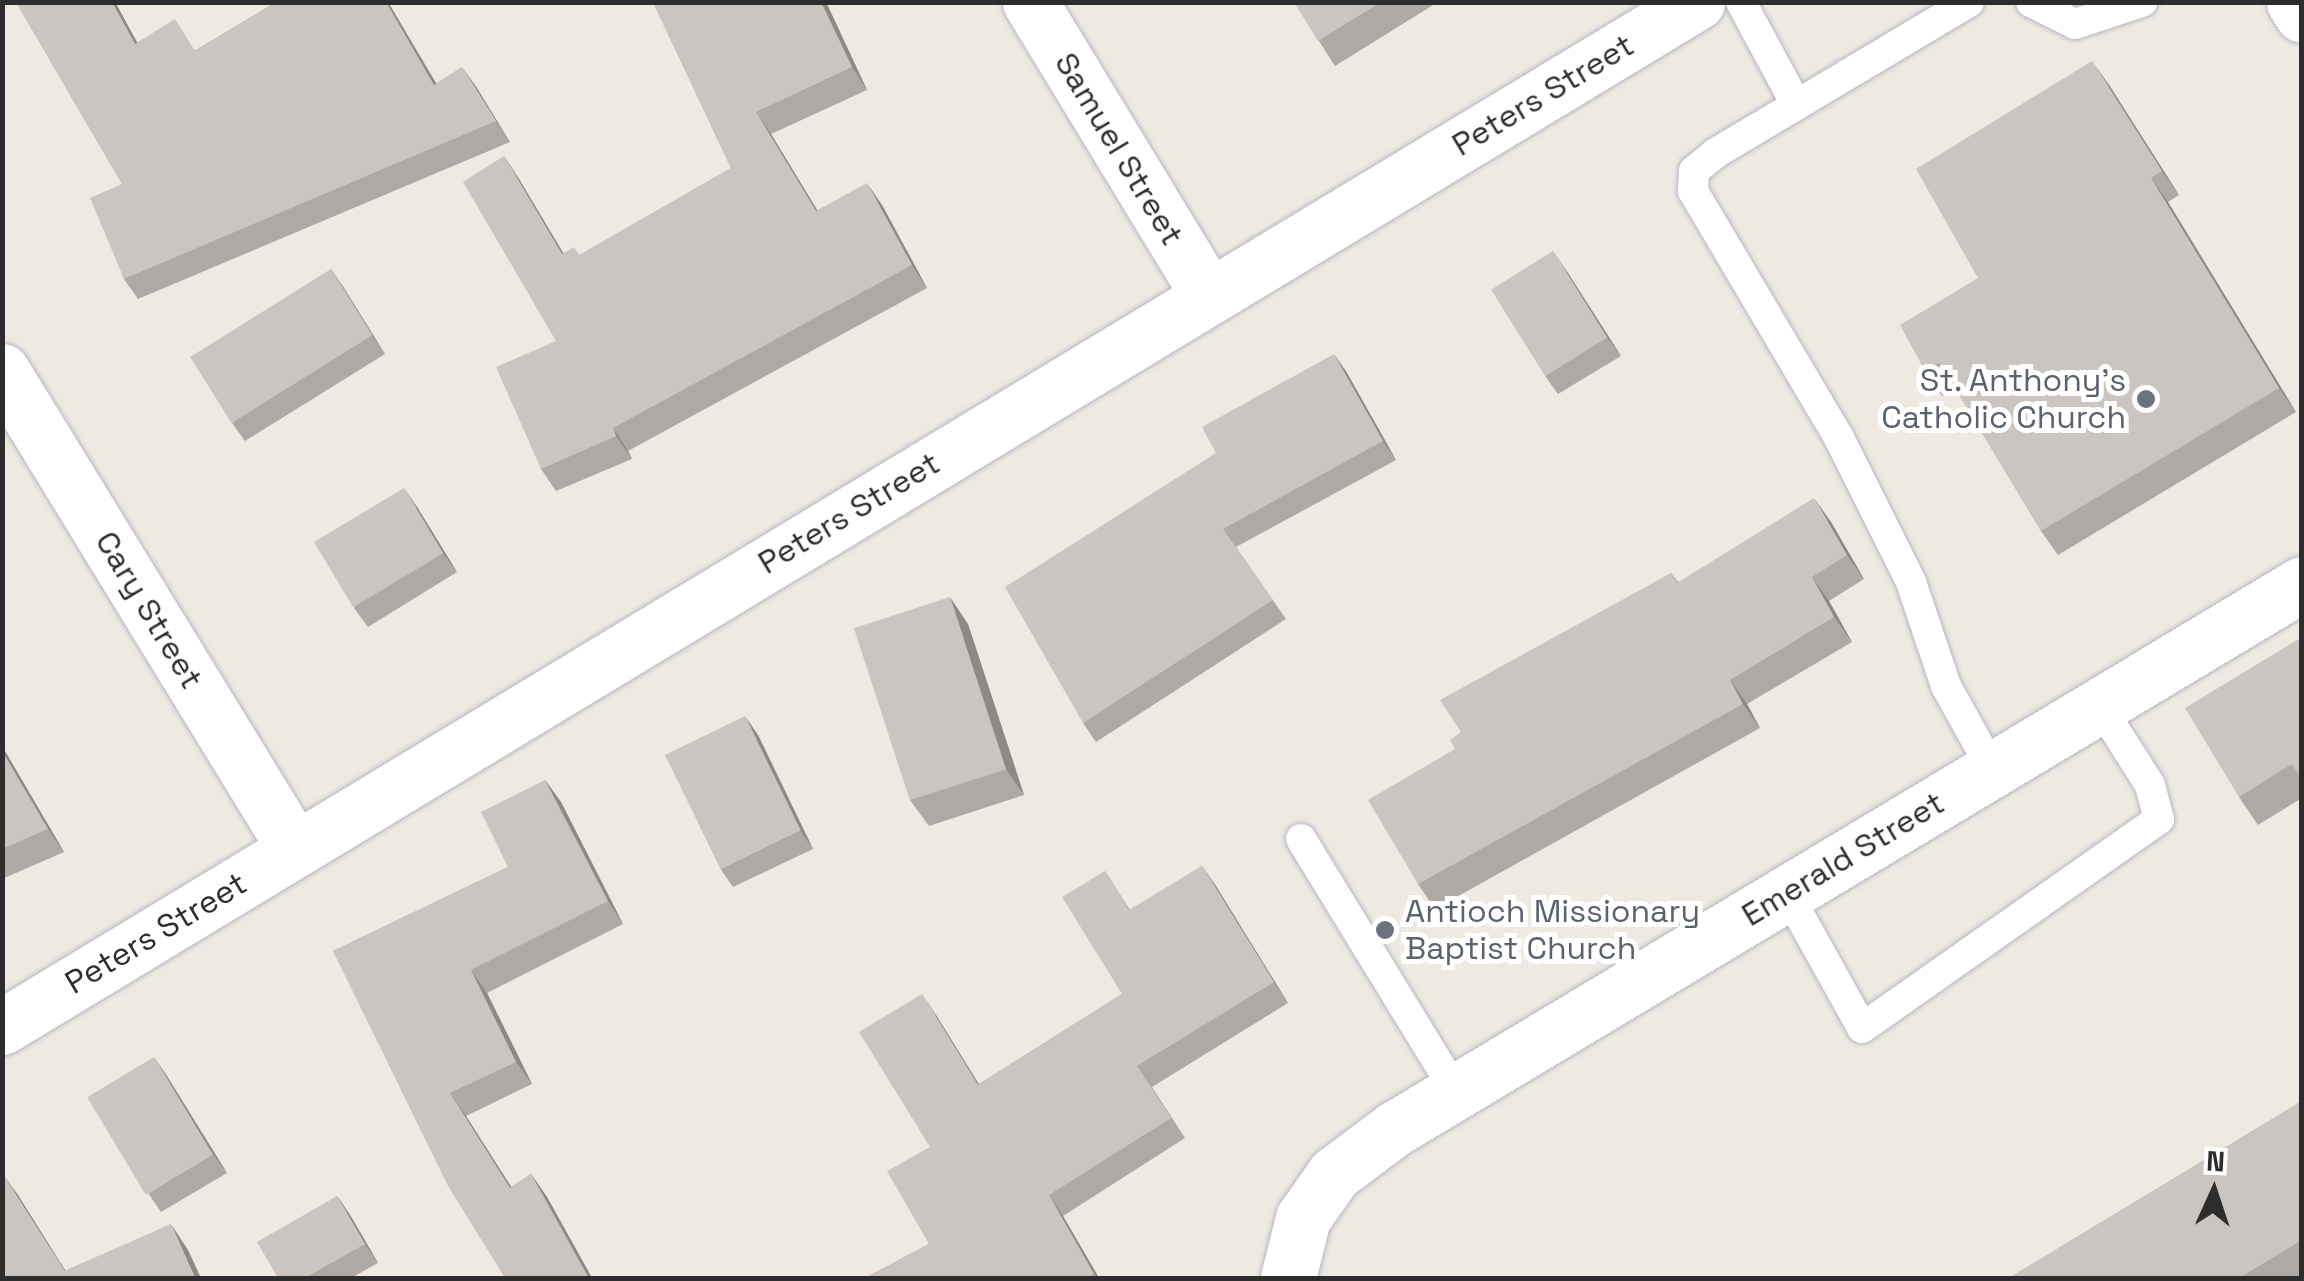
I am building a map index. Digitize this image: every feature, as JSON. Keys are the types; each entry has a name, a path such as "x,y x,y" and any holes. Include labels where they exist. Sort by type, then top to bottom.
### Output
{"street":[{"name":"Samuel Street","path":"1030,2 1208,295"},
{"name":"Peters Street","path":"2,1028 1698,2"},
{"path":"2294,2 2302,15"},
{"name":"Cary Street","path":"2,370 294,848"},
{"name":"Emerald Street","path":"1288,1278 1303,1218 1334,1174 1456,1092 2302,584"}],"lane":[{"path":"1741,2 1796,104"},
{"path":"1969,2 1716,153 1694,171 1694,191 1838,438 1911,582 1946,686 1992,769"},
{"path":"2031,2 2075,24 2142,2"},
{"path":"1788,893 1862,1028 2159,819 2150,784 2099,705"},
{"path":"1301,839 1456,1092"}],"building":[{"path":"16,2 112,2 135,44 175,19 195,51 276,2 386,2 434,85 462,67 496,121 124,279 90,198 122,184"},
{"path":"653,2 821,2 852,67 756,112 816,211 867,183 912,265 613,428 616,436 541,469 496,367 556,341 463,182 504,156 562,254 574,247 579,255 731,168"},
{"path":"1294,2 1381,2 1318,41"},
{"path":"2092,61 2162,171 2151,178 2279,388 2041,531 1940,363 1925,371 1900,325 1978,278 1916,169"},
{"path":"1553,251 1607,338 1545,376 1491,290"},
{"path":"331,269 372,335 232,423 190,357"},
{"path":"1334,354 1383,441 1223,529 1273,600 1083,723 1005,587 1216,453 1202,427"},
{"path":"404,488 443,553 353,607 314,542"},
{"path":"1814,498 1847,555 1812,577 1834,617 1730,680 1743,704 1418,884 1368,800 1455,749 1450,740 1461,732 1440,700 1671,573 1677,583"},
{"path":"950,597 1006,769 910,800 854,628"},
{"path":"2302,637 2302,780 2292,764 2239,797 2185,708"},
{"path":"745,716 801,830 721,869 665,755"},
{"path":"2,751 48,829 2,849"},
{"path":"545,780 608,901 471,970 516,1062 450,1093 510,1188 531,1174 588,1277 505,1278 448,1186 333,951 508,867 481,812"},
{"path":"1202,866 1274,982 1137,1066 1171,1118 1049,1195 1094,1274 1086,1278 865,1278 929,1244 887,1171 930,1147 859,1032 922,994 978,1085 1122,994 1062,897 1105,871 1129,910"},
{"path":"154,1057 213,1155 146,1195 87,1097"},
{"path":"2302,1101 2302,1240 2239,1278 2009,1278"},
{"path":"2,1173 64,1271 171,1224 195,1278 2,1278"},
{"path":"337,1196 365,1244 305,1278 278,1278 257,1242"}],"place":[{"name":"St. Anthony's Catholic Church","path":"2146,399"},
{"name":"Antioch Missionary Baptist Church","path":"1385,930"}]}
